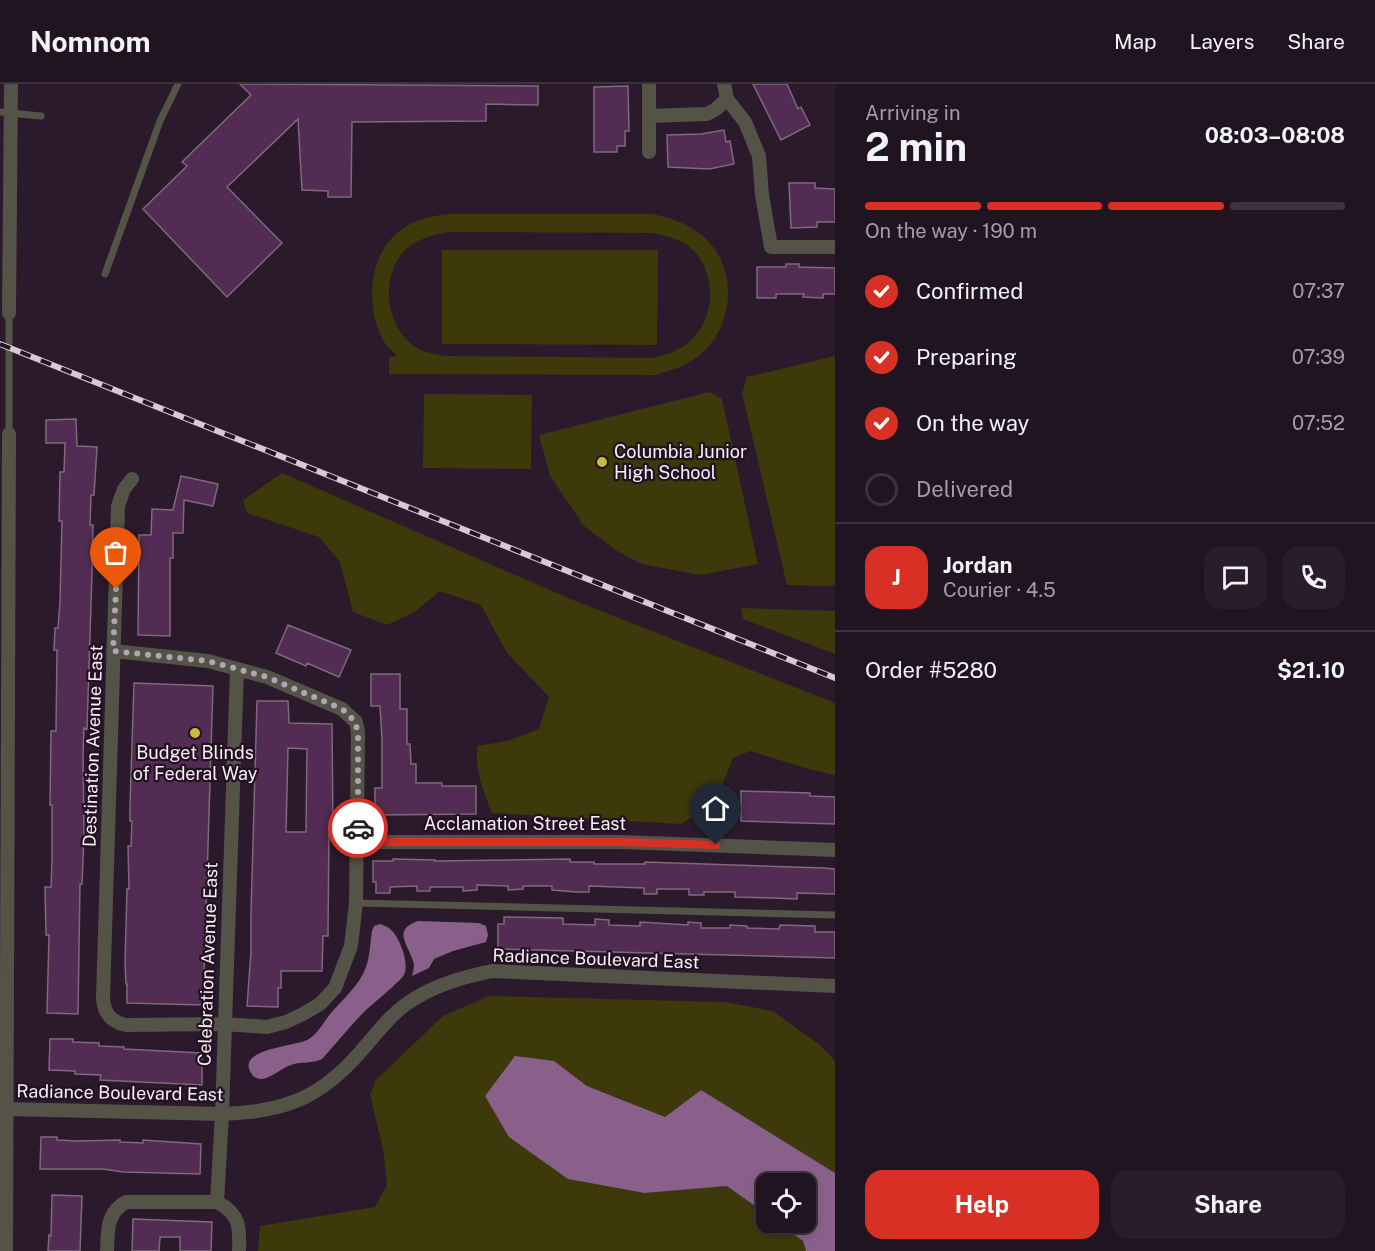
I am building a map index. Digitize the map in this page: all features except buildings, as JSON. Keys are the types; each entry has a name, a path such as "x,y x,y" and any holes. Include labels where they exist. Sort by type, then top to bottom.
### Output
{"street":[{"path":"9,313 6,112 11,84"},
{"path":"649,84 649,152"},
{"path":"724,84 727,99 750,131 759,156 762,195 771,247 835,247"},
{"path":"649,116 707,114 716,110 727,99"},
{"path":"6,1251 3,1219 6,1109 9,434"},
{"name":"Destination Avenue East","path":"132,479 124,489 118,506 104,1006 113,1021 126,1025 224,1024"},
{"path":"113,651 208,661 267,677 342,709 356,722 358,732 356,903 351,946 335,988 320,1004 286,1022 267,1028 224,1024"},
{"name":"Celebration Avenue East","path":"217,1202 237,669"},
{"name":"Acclamation Street East","path":"358,842 621,842 835,850"},
{"name":"Radiance Boulevard East","path":"6,1109 222,1114 254,1113 283,1106 309,1096 338,1076 388,1020 413,999 464,977 492,971 835,986"},
{"path":"107,1251 111,1215 115,1209 126,1202 134,1201 217,1202 231,1210 236,1217 240,1230 239,1251"}],"lane":[{"path":"105,274 160,121 178,84"},
{"path":"6,112 41,116"},
{"path":"9,313 9,434"},
{"path":"356,903 835,915"}],"shaded area":[{"path":"448,214 652,214 676,220 697,231 709,242 724,268 728,298 721,327 714,340 699,356 681,366 655,375 389,374 389,357 397,356 382,338 373,308 373,276 378,261 394,236 407,226 422,219","holes":["448,232 649,233 674,238 695,252 703,263 710,289 710,302 702,326 684,346 662,356 654,358 445,356 425,352 414,346 404,337 392,313 389,286 397,261 410,246 431,236"]},
{"path":"442,250 658,250 657,345 442,344"},
{"path":"835,356 835,585 787,585 742,393 747,377"},
{"path":"710,392 722,399 758,564 700,575 642,564 617,551 584,526 550,476 539,435"},
{"path":"424,394 532,395 531,469 423,468"},
{"path":"282,473 568,598 835,703 835,775 750,751 733,758 715,803 681,824 492,813 478,772 477,746 507,741 539,729 549,697 507,653 481,605 440,591 416,611 387,625 353,612 340,562 319,537 247,513 243,500"},
{"path":"741,608 835,611 835,654 743,619"},
{"path":"418,921 479,923 486,926 488,935 486,942 434,959 429,968 412,976 414,963 404,933 410,925"},
{"path":"380,924 388,927 400,943 406,964 402,978 363,1013 322,1059 291,1065 265,1078 255,1077 249,1065 252,1058 259,1053 309,1039 355,986 367,963 374,926"},
{"path":"489,996 724,1002 773,1011 821,1046 835,1061 835,1173 701,1090 665,1117 587,1086 554,1061 645,1193 727,1186 756,1207 756,1233 792,1233 803,1241 806,1251 258,1251 260,1226 375,1207 387,1185 383,1149 370,1095 376,1080 443,1016"},
{"path":"515,1056 554,1061 587,1086 665,1117 701,1090 835,1173 835,1251 806,1251 803,1241 792,1233 816,1233 816,1173 756,1173 756,1207 727,1186 645,1193 568,1179 509,1137 485,1096"}],"railway":[{"path":"0,344 835,678"}],"way so far":[{"path":"116,589 113,651 208,661 267,677 342,709 350,715 356,722 358,732 358,828"}],"place":[{"name":"Columbia Junior High School","path":"602,462"},
{"name":"Budget Blinds of Federal Way","path":"195,733"}],"route":[{"path":"358,828 358,842 621,842 716,845"}]}
